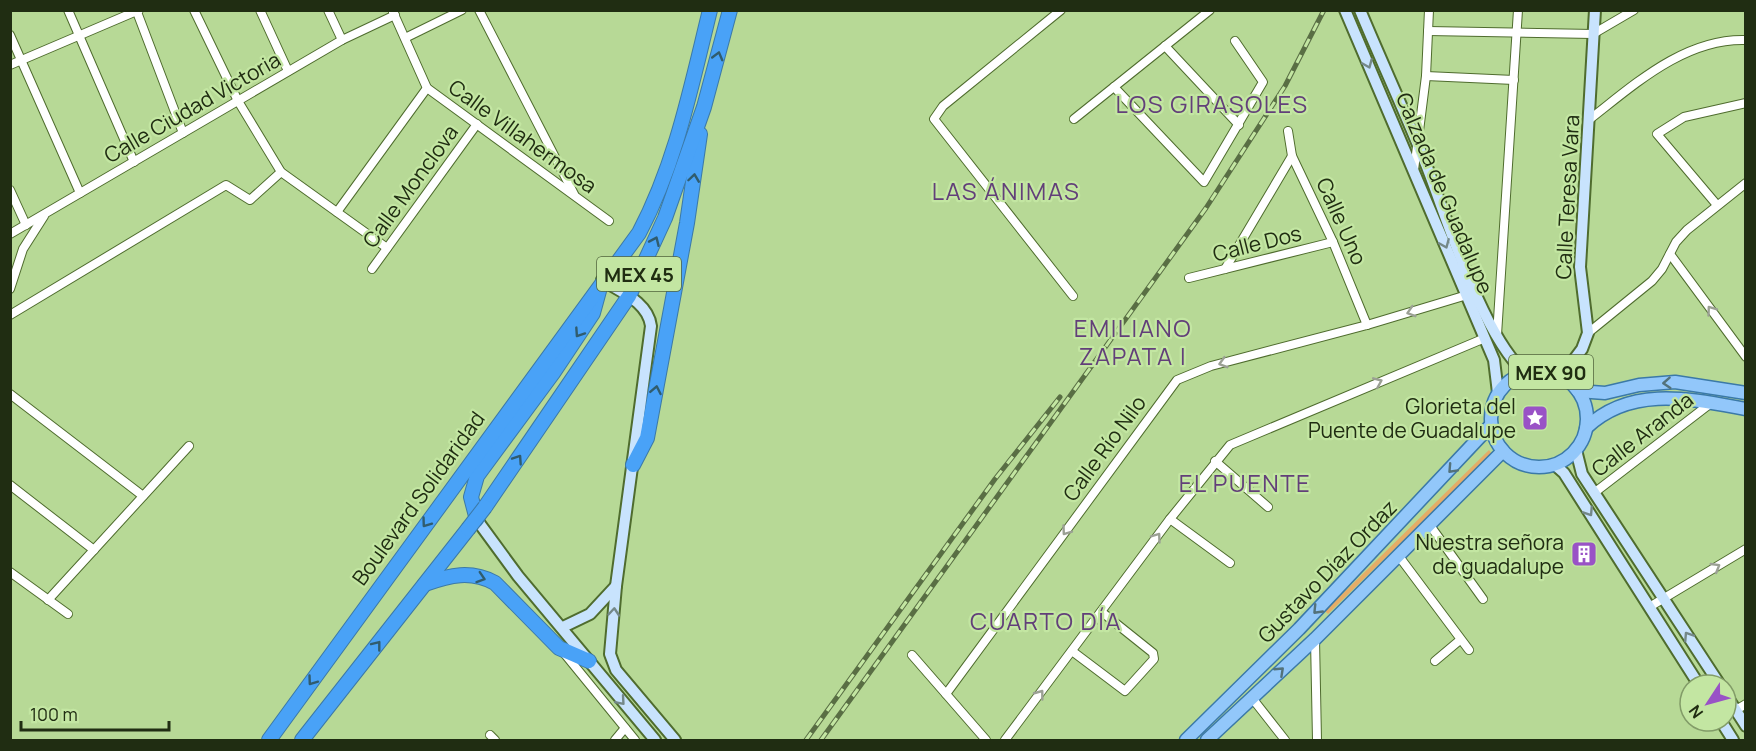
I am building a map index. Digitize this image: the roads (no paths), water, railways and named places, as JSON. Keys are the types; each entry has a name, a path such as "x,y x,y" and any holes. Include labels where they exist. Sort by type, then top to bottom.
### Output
{"highway":[{"name":"Boulevard Solidaridad","path":"269,741 602,280 639,233 660,190 680,132 710,10"},
{"name":"MEX 45","path":"303,741 473,525 629,296 665,218 704,107 730,10"},
{"path":"633,465 647,438 687,223 704,107"},
{"path":"473,525 471,497 477,476 553,373 593,313 602,280"},
{"path":"425,584 459,575 483,577 495,583 559,648 589,661"}],"main road":[{"name":"Calzada de Guadalupe","path":"1346,10 1467,295 1491,337 1526,373"},
{"name":"Calzada de Guadalupe","path":"1360,10 1478,296 1491,337 1498,393"},
{"name":"Calle Teresa Vara","path":"1588,333 1580,267 1595,10"},
{"path":"602,280 629,296 646,311 651,326 616,586 610,654 616,670 675,741"},
{"path":"1562,377 1582,349 1588,333"},
{"name":"MEX 90","path":"1491,425 1492,409 1498,393 1510,380 1538,371 1562,377 1578,391 1584,402 1586,428"},
{"path":"1578,391 1605,393 1639,385 1675,382 1746,393"},
{"path":"1491,425 1495,439 1503,451 1514,460 1527,466 1555,465 1576,450 1586,428 1612,408 1641,401 1675,398 1746,409"},
{"name":"Gustavo Díaz Ordaz","path":"1186,741 1299,629 1491,425"},
{"path":"1576,450 1578,465 1594,493 1712,673"},
{"name":"Gustavo Díaz Ordaz","path":"1207,741 1315,639 1503,451"},
{"path":"1555,465 1564,473 1692,673"},
{"path":"473,525 563,627 604,682 655,741"},
{"path":"563,627 590,614 616,586"},
{"path":"1741,707 1746,726"}],"street":[{"path":"68,10 134,162"},
{"path":"194,10 238,101 281,172 387,248"},
{"path":"260,10 288,71"},
{"path":"328,10 342,40"},
{"path":"405,38 462,10"},
{"path":"479,10 575,196"},
{"path":"1061,10 943,106 934,119 1073,296"},
{"path":"1074,119 1210,10"},
{"path":"1414,170 1426,76 1429,10"},
{"path":"1005,741 1170,519 1230,445 1491,337 1518,10"},
{"path":"1428,31 1593,34 1634,10"},
{"path":"10,65 138,11 183,133"},
{"name":"Calle Ciudad Victoria","path":"10,234 288,71 394,13"},
{"name":"Calle Villahermosa","path":"394,13 427,88 609,221"},
{"path":"10,35 80,193"},
{"path":"1590,119 1658,68 1680,56 1723,41 1746,40"},
{"path":"1114,87 1204,182 1263,82 1234,41"},
{"path":"1165,46 1239,125"},
{"path":"1426,76 1514,80"},
{"path":"337,212 427,88"},
{"path":"1718,205 1657,134 1684,117 1746,103"},
{"name":"Calle Monclova","path":"372,269 477,124"},
{"name":"Calle Uno","path":"1288,131 1292,156 1333,242 1367,325"},
{"path":"1225,269 1292,156"},
{"path":"10,315 226,185 250,200 281,172"},
{"path":"1588,333 1652,281 1662,269 1676,242 1687,230 1746,183"},
{"path":"10,190 26,225"},
{"path":"10,289 23,249 46,212"},
{"name":"Calle Dos","path":"1189,278 1333,242"},
{"path":"1670,254 1746,357"},
{"name":"Calle Río Nilo","path":"946,694 1010,610 1171,385 1177,380 1211,366 1367,325 1467,295"},
{"path":"10,394 143,496"},
{"name":"Calle Aranda","path":"1594,493 1712,403"},
{"path":"48,600 189,446"},
{"path":"1215,461 1268,507"},
{"path":"10,485 94,550"},
{"path":"1170,519 1230,563"},
{"path":"1429,524 1483,600"},
{"path":"1651,606 1746,549"},
{"path":"1398,555 1469,650"},
{"path":"10,572 68,614"},
{"path":"1072,651 1125,691 1154,660 1153,652 1102,613"},
{"path":"1315,639 1317,741"},
{"path":"1435,662 1460,639"},
{"path":"559,648 635,741"},
{"path":"912,654 986,741"},
{"path":"595,692 604,682"},
{"path":"1252,698 1285,741"},
{"path":"615,741 625,728"}],"railway":[{"path":"821,740 1206,208 1285,86 1324,10"},
{"path":"806,740 995,479 1060,397"}],"place":[{"name":"Glorieta del Puente de Guadalupe","path":"1535,418"},
{"name":"Nuestra señora de guadalupe","path":"1584,554"}],"district":[{"name":"LOS GIRASOLES","path":"1212,103"},
{"name":"LAS ÁNIMAS","path":"1006,190"},
{"name":"EMILIANO ZAPATA I","path":"1133,341"},
{"name":"EL PUENTE","path":"1245,482"},
{"name":"CUARTO DÍA","path":"1046,620"}]}
